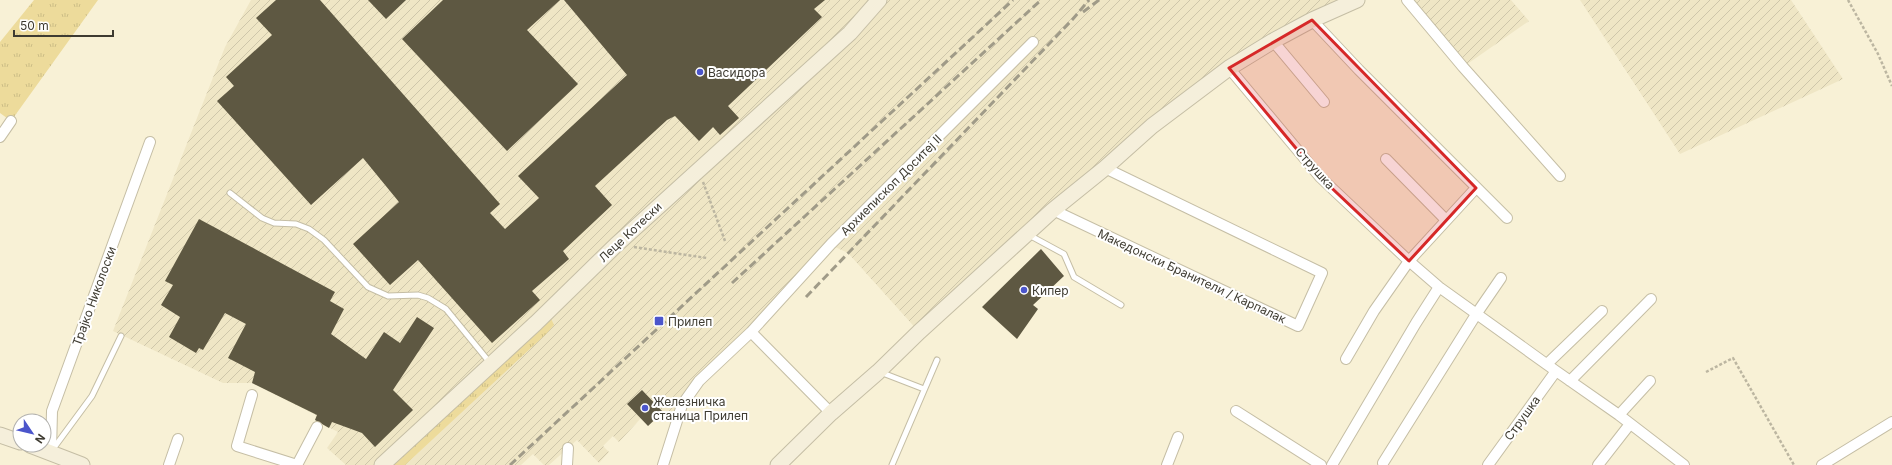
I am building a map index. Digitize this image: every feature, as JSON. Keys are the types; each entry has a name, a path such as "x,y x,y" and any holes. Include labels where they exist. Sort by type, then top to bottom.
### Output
{"main road":[{"name":"Леце Котески","path":"382,465 492,365 616,245 698,169 850,33 879,0"},
{"path":"778,465 831,413 878,372 919,332 1053,210 1105,168 1152,126 1229,68 1273,40 1312,20 1357,0"},
{"path":"0,435 12,439"},
{"path":"52,452 82,465"}],"street":[{"path":"1408,0 1463,67 1560,176"},
{"path":"1312,20 1359,70 1507,218"},
{"path":"1273,40 1324,102"},
{"name":"Архиепископ Доситеј II","path":"663,465 682,405 699,381 751,332 832,244 1033,42"},
{"name":"Струшка","path":"1229,68 1320,177 1409,261 1439,287 1570,381 1619,414 1684,465"},
{"path":"0,137 10,121"},
{"name":"Трајко Николоски","path":"52,413 150,142"},
{"path":"1386,159 1446,220"},
{"name":"Македонски Бранители / Карпалак","path":"1053,210 1298,326 1322,273 1105,168"},
{"path":"1346,359 1374,311 1409,261 1476,188"},
{"path":"1383,463 1477,313 1501,278"},
{"path":"1332,465 1439,287"},
{"path":"1570,381 1651,299"},
{"path":"1547,364 1602,311"},
{"path":"751,332 831,413"},
{"name":"Струшка","path":"1488,465 1556,371"},
{"path":"1619,414 1650,381"},
{"path":"252,395 238,446 297,465 316,427"},
{"path":"1236,411 1321,465"},
{"path":"1822,465 1892,422"},
{"path":"1598,465 1630,424"},
{"path":"1167,465 1178,437"},
{"path":"169,465 178,439"},
{"path":"567,465 568,448"}],"lane":[{"path":"230,193 262,218 274,223 296,224 309,229 324,240 368,287 388,296 418,295 428,298 446,309 492,365"},
{"path":"1027,234 1064,254 1074,277 1121,306"},
{"path":"52,451 92,396 121,336"},
{"path":"892,465 937,360"},
{"path":"878,372 924,389"}],"path":[{"path":"1848,0 1878,54 1892,86"},
{"path":"698,169 725,241"},
{"path":"616,245 707,258"},
{"path":"1706,372 1733,358 1794,465"}],"highlighted area":[{"path":"1312,20 1476,188 1409,261 1320,177 1229,68"}],"shaded area":[{"path":"251,0 1357,0 1229,68 919,332 848,253 831,245 669,418 642,390 628,403 641,418 619,442 613,436 603,446 609,452 599,463 577,440 549,465 544,465 533,454 521,465 346,465 327,448 338,432 315,420 316,415 252,383 223,383 113,331 225,47"},
{"path":"1407,0 1511,0 1529,21 1463,67"},
{"path":"1580,0 1791,0 1843,79 1680,154"}],"green space":[{"path":"34,0 98,0 11,121 0,113 0,42"},
{"path":"547,310 554,325 546,334 405,465 382,465"}],"building":[{"path":"276,0 320,0 500,204 490,213 505,229 539,198 518,176 627,75 564,0 825,0 814,9 822,17 728,106 739,118 720,135 713,127 699,141 675,116 667,120 595,186 612,205 563,251 569,259 532,291 540,300 492,343 418,260 390,285 353,244 399,202 363,158 311,205 217,101 234,86 226,77 272,35 256,18"},
{"path":"368,0 406,0 386,19"},
{"path":"443,0 560,0 527,30 578,84 507,151 402,39"},
{"path":"199,219 335,292 330,301 344,309 331,334 366,359 384,332 400,343 417,317 434,328 393,390 413,410 375,447 362,433 332,422 329,428 315,420 317,415 252,383 255,372 228,358 246,324 225,313 203,350 199,348 196,353 169,337 180,317 161,305 173,285 165,281"},
{"name":"Кипер","path":"1041,249 1064,276 1033,305 1038,309 1017,339 982,307"},
{"name":"Железничка станица Прилеп","path":"642,390 663,412 648,426 627,404"}],"railway":[{"path":"510,465 1013,0"},
{"path":"732,283 1041,0"},
{"path":"806,297 1072,20 1089,0"},
{"path":"1083,12 1099,0"}],"place":[{"name":"Васидора","path":"700,72"},
{"name":"Кипер","path":"1024,290"},
{"name":"Прилеп","path":"659,321"},
{"name":"Железничка станица Прилеп","path":"645,408"}]}
